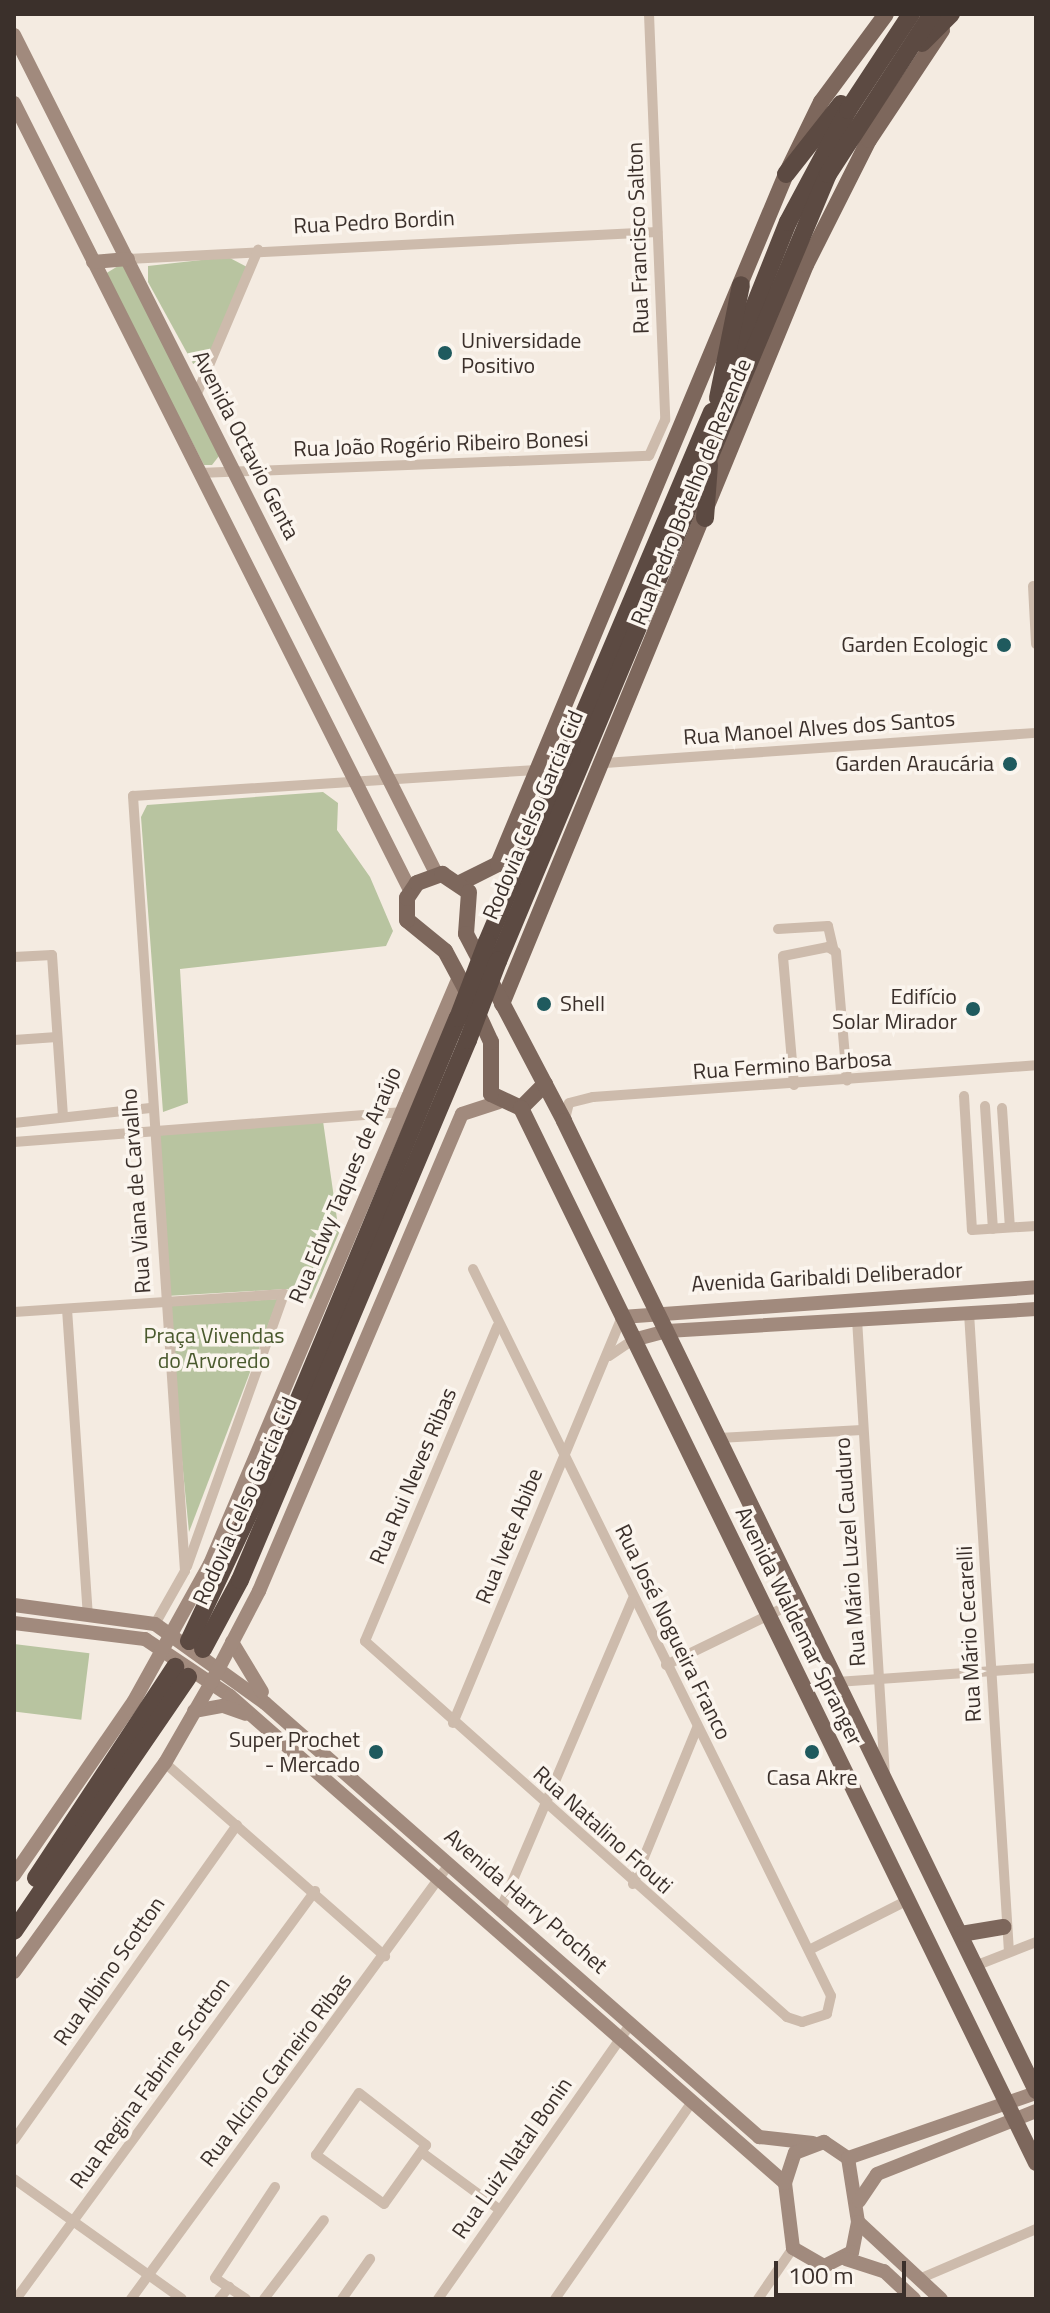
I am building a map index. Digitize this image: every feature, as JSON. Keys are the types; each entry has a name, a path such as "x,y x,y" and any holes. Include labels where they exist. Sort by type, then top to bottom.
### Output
{"highway":[{"name":"Rodovia Celso Garcia Cid","path":"188,1642 269,1471 487,942 718,398 788,222 887,46 911,14"},
{"name":"Rodovia Celso Garcia Cid","path":"188,1642 245,1568 468,1040 711,445 828,174 886,79 932,14"},
{"path":"886,79 952,14"},
{"path":"786,174 887,46"},
{"path":"718,398 741,285"},
{"path":"705,518 711,445"},
{"path":"14,1910 182,1672 165,1721 14,1931"}],"main road":[{"path":"545,1084 521,1108 498,1102 487,1082 491,1042 445,951 407,920 410,890 437,875 462,882 498,864 582,676 786,174 821,102 886,14"},
{"name":"Rua Pedro Botelho de Rezende","path":"502,1004 605,763 806,265 869,140 952,14"},
{"name":"Avenida Waldemar Spranger","path":"462,882 471,910 466,934 564,1121 1036,2092"},
{"name":"Avenida Waldemar Spranger","path":"521,1108 1036,2163"},
{"path":"961,1934 1003,1927"}],"street":[{"name":"Rua Francisco Salton","path":"649,14 665,402 664,431 649,456"},
{"name":"Avenida Octavio Genta","path":"14,35 437,875"},
{"path":"14,103 352,782 410,890"},
{"name":"Rua Pedro Bordin","path":"93,262 258,250 657,232"},
{"path":"196,396 258,250"},
{"path":"665,402 691,403"},
{"path":"649,456 661,476"},
{"name":"Rua João Rogério Ribeiro Bonesi","path":"235,470 649,456"},
{"path":"199,473 235,470"},
{"path":"1033,586 1036,644"},
{"name":"Rua Manoel Alves dos Santos","path":"605,763 1036,733"},
{"path":"352,782 541,770"},
{"name":"Rua Viana de Carvalho","path":"185,1571 151,1127 133,796 352,782"},
{"path":"778,929 828,926 847,1081"},
{"path":"794,1085 783,956 790,949 833,948"},
{"path":"14,957 52,955 63,1117"},
{"name":"Rua Edwy Taques de Araújo","path":"218,1544 459,977"},
{"path":"14,1040 57,1037"},
{"name":"Rua Fermino Barbosa","path":"564,1121 576,1100 1036,1065"},
{"path":"964,1096 972,1230 1036,1226"},
{"path":"14,1972 165,1763 215,1676 259,1591 462,1114 498,1102"},
{"path":"985,1106 993,1229"},
{"path":"14,1123 150,1108"},
{"path":"1002,1108 1010,1227"},
{"path":"14,1142 151,1127 400,1112"},
{"name":"Rua José Nogueira Franco","path":"473,1269 497,1327 565,1454 633,1599 831,1996 827,2014"},
{"name":"Avenida Garibaldi Deliberador","path":"622,1317 655,1309 1036,1287"},
{"path":"14,1312 284,1294 185,1571 155,1624"},
{"path":"67,1309 88,1614"},
{"name":"Avenida Garibaldi Deliberador","path":"633,1340 667,1331 1036,1309"},
{"name":"Rua Mário Cecarelli","path":"969,1313 1003,1927 1009,1952"},
{"name":"Rua Ivete Abibe","path":"453,1723 622,1317"},
{"name":"Rua Mário Luzel Cauduro","path":"857,1319 886,1783"},
{"name":"Rua Rui Neves Ribas","path":"365,1641 497,1327"},
{"path":"602,1363 633,1340"},
{"path":"719,1438 862,1430"},
{"name":"Rodovia Celso Garcia Cid","path":"14,1875 134,1701 163,1651 188,1642 218,1544"},
{"path":"501,1908 548,1807 633,1599"},
{"path":"666,1665 798,1601"},
{"path":"14,1605 155,1624 188,1642 215,1676"},
{"path":"14,1623 145,1639 215,1676"},
{"path":"145,1639 155,1667"},
{"name":"Rua Natalino Frouti","path":"365,1641 633,1884 787,2017 802,2022 827,2014"},
{"path":"232,1642 267,1715"},
{"path":"837,1682 1036,1668"},
{"name":"Avenida Harry Prochet","path":"215,1676 450,1863 759,2137 813,2143"},
{"path":"194,1711 223,1706 267,1715"},
{"name":"Avenida Harry Prochet","path":"267,1715 619,2040 785,2183"},
{"path":"633,1884 697,1728"},
{"path":"165,1763 315,1891 385,1956"},
{"name":"Rua Albino Scotton","path":"14,2140 237,1825"},
{"name":"Rua Alcino Carneiro Ribas","path":"131,2299 385,1956 450,1863"},
{"name":"Rua Regina Fabrine Scotton","path":"16,2299 315,1891"},
{"path":"809,1950 908,1900"},
{"path":"975,1966 1036,1942"},
{"name":"Rua Luiz Natal Bonin","path":"438,2299 631,2023"},
{"path":"858,2202 877,2174 1011,2112 1036,2092"},
{"path":"359,2093 424,2139 424,2154 384,2204 316,2155 359,2093"},
{"path":"555,2299 691,2103"},
{"path":"848,2158 1011,2112 1036,2111"},
{"path":"758,2299 793,2248 785,2183 795,2153 813,2143 834,2145 848,2158 858,2202 858,2222 846,2259"},
{"path":"424,2154 500,2210"},
{"path":"14,2179 72,2223 150,2272 182,2299"},
{"path":"246,2299 215,2278 275,2187"},
{"path":"264,2299 324,2220"},
{"path":"858,2222 941,2299"},
{"path":"919,2279 1036,2229"},
{"path":"793,2248 812,2264 846,2259 884,2271 913,2299"},
{"path":"342,2299 370,2259"},
{"path":"219,2299 229,2287"}],"green space":[{"path":"228,257 247,267 205,369 197,371 148,282 148,266"},
{"path":"123,263 219,456 212,465 204,465 105,274"},
{"path":"323,792 338,803 337,830 370,877 393,931 386,946 180,969 188,1103 163,1112 141,817 147,805"},
{"path":"323,1121 339,1233 311,1299 287,1289 166,1296 156,1131"},
{"name":"Praça Vivendas do Arvoredo","path":"278,1299 189,1532 167,1306"},
{"path":"14,1644 89,1653 81,1720 14,1712"}],"place":[{"name":"Universidade Positivo","path":"445,353"},
{"name":"Garden Ecologic","path":"1004,645"},
{"name":"Garden Araucária","path":"1010,764"},
{"name":"Shell","path":"544,1004"},
{"name":"Edifício Solar Mirador","path":"973,1009"},
{"name":"Super Prochet - Mercado","path":"376,1752"},
{"name":"Casa Akre","path":"812,1752"}]}
